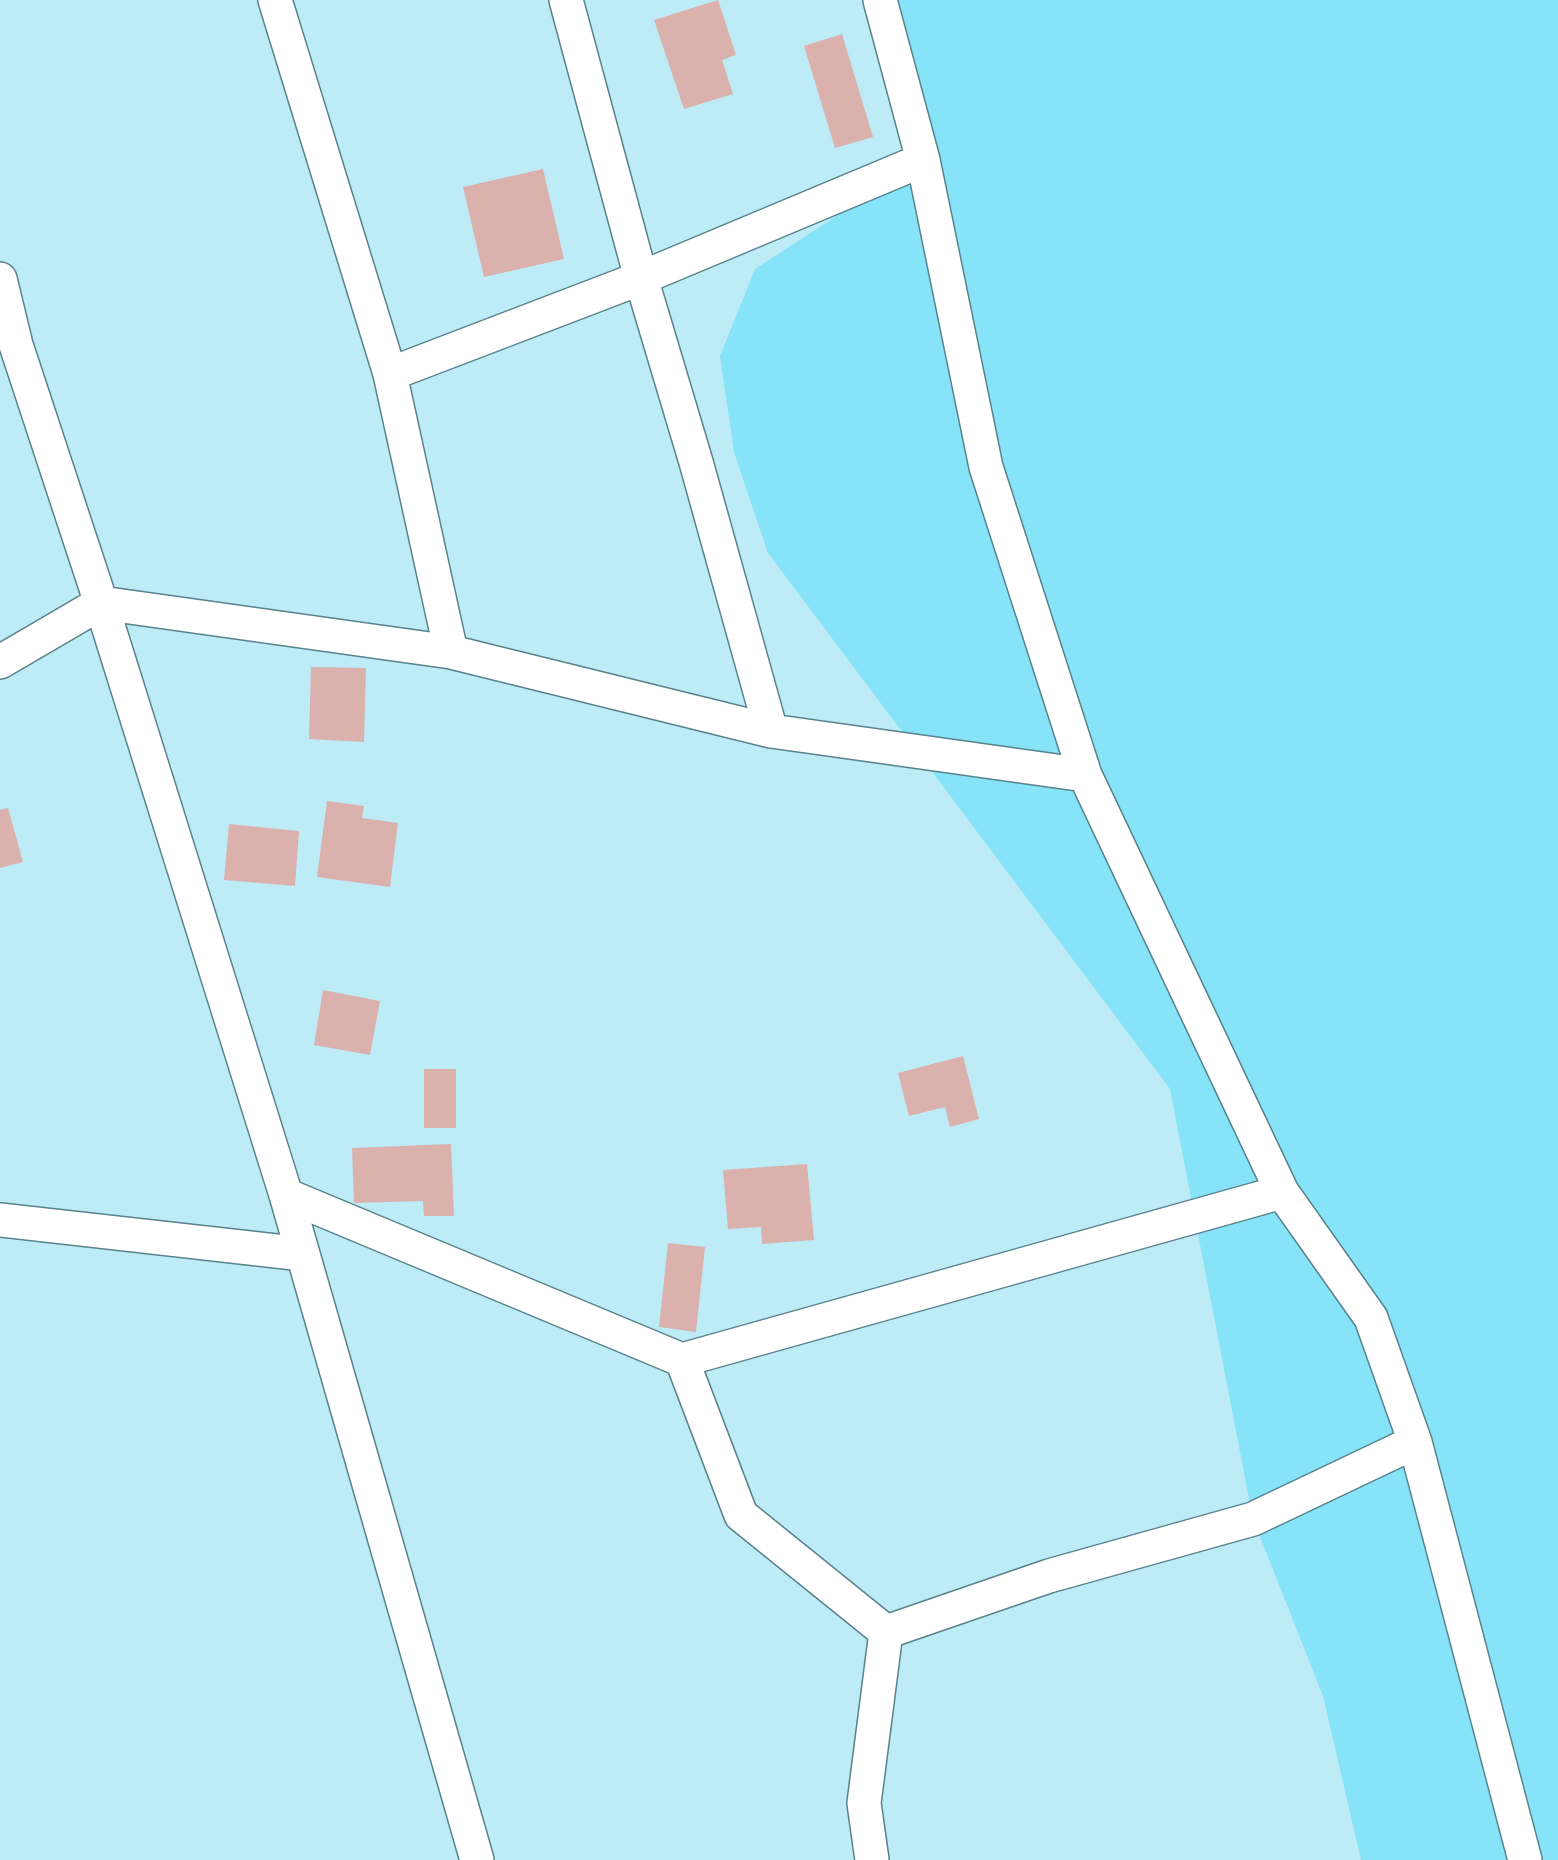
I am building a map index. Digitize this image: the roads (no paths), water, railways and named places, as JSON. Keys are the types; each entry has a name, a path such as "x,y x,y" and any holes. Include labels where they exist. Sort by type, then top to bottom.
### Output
{"street":[{"path":"276,0 390,374 451,652"},
{"path":"566,0 641,278 696,462 771,731"},
{"path":"880,0 923,160 986,467 1085,775 1282,1192 1371,1318 1415,1442 1525,1860"},
{"path":"390,374 641,278 923,160"},
{"path":"0,279 8,348 101,603 285,1195 477,1860"},
{"path":"0,662 101,603 451,652 771,731 1085,775"},
{"path":"285,1195 682,1360 1282,1192"},
{"path":"0,1220 303,1254"},
{"path":"682,1360 741,1515 886,1632"},
{"path":"886,1632 1049,1576 1253,1519 1415,1442"},
{"path":"872,1860 864,1803 886,1632"}]}
